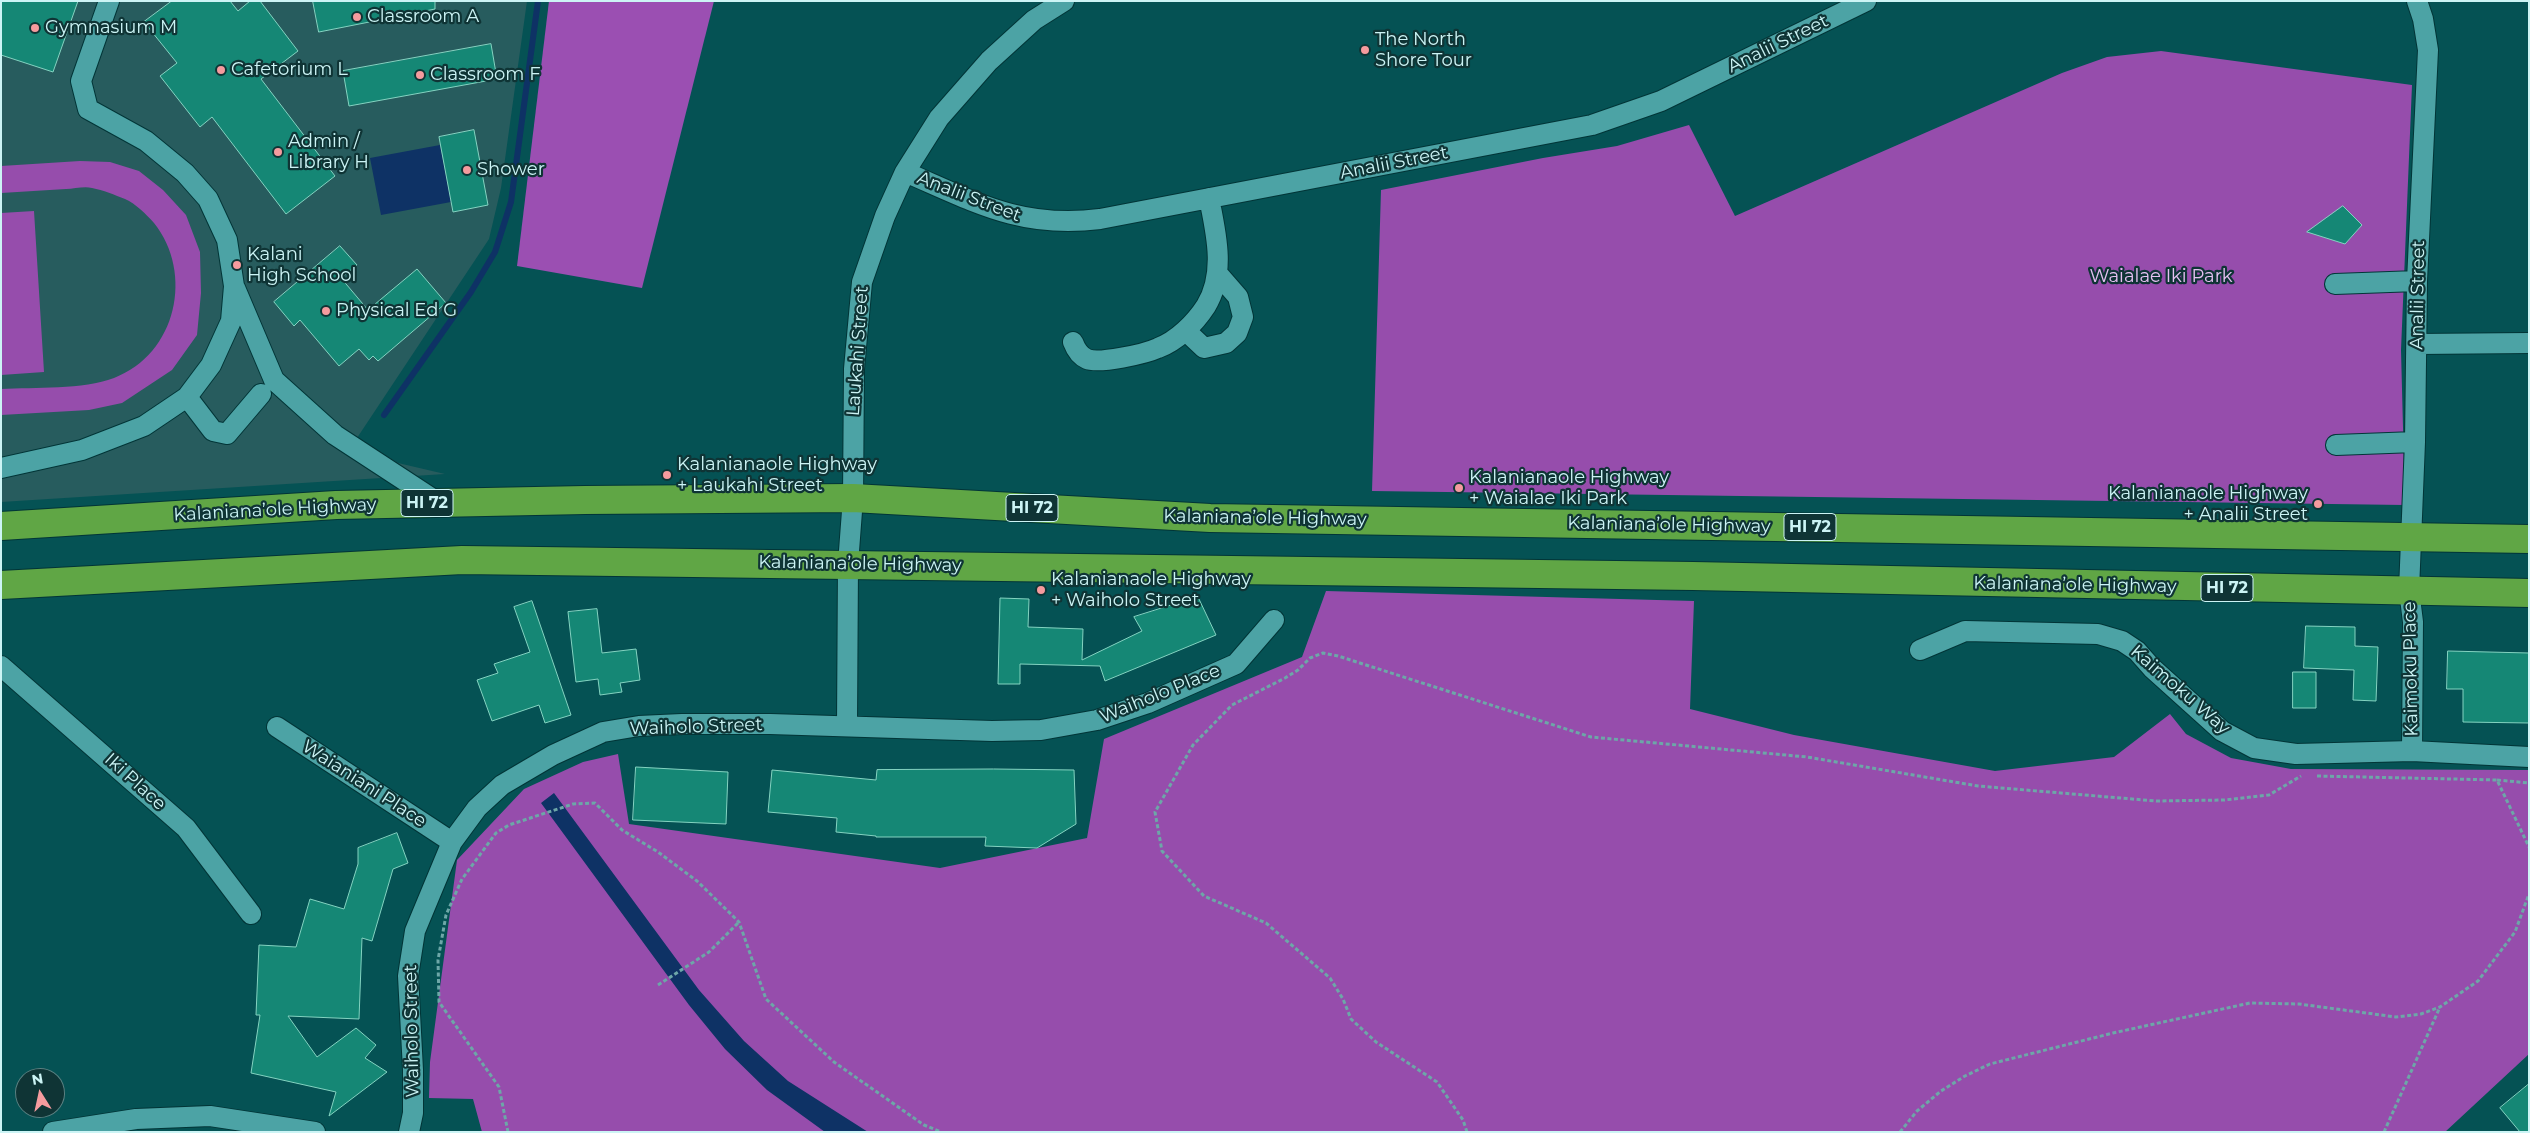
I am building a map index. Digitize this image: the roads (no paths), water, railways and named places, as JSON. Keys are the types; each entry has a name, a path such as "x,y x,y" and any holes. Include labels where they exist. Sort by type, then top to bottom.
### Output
{"highway":[{"name":"Kalaniana’ole Highway","path":"1,526 336,505 853,498 1210,518 2529,539"},
{"name":"Kalaniana’ole Highway","path":"1,585 462,560 1693,576 2293,590 2529,593"}],"street":[{"path":"109,1 81,81 88,109 146,141 186,173 208,199 226,240 234,286 274,380 335,435 439,503"},
{"name":"Laukahi Street","path":"848,564 853,498 854,369 862,282 885,216 905,172 939,118 989,61 1034,20 1064,1"},
{"name":"Analii Street","path":"905,172 997,211 1038,221 1058,222 1100,219 1592,125 1660,101 1866,1"},
{"name":"Analii Street","path":"2409,590 2415,442 2417,281 2428,50 2423,19 2417,1"},
{"path":"1073,342 1082,356 1097,361 1158,348 1186,331 1207,305 1218,274 1218,242 1209,198"},
{"path":"1186,331 1204,348 1226,343 1237,333 1243,317 1238,296 1218,274"},
{"path":"2335,284 2417,281"},
{"path":"1,468 82,450 144,426 187,398 211,364 231,321 234,286"},
{"path":"2417,344 2529,343"},
{"path":"187,398 213,432 227,434 261,394"},
{"path":"2336,445 2415,442"},
{"path":"847,725 848,564"},
{"name":"Kaimoku Place","path":"2409,590 2413,622 2412,751 2529,757"},
{"name":"Waiholo Place","path":"847,725 992,731 1041,730 1097,720 1156,699 1236,664 1274,620"},
{"name":"Kaimoku Way","path":"1920,650 1965,631 2098,634 2122,641 2137,651 2152,668 2222,731 2254,748 2296,754 2412,751"},
{"name":"Iki Place","path":"1,666 186,828 251,914"},
{"name":"Waiholo Street","path":"409,1132 413,1113 413,1070 408,976 415,931 452,842 477,808 502,785 553,754 603,732 639,726 682,724 847,725"},
{"name":"Waianiani Place","path":"276,727 452,842"},
{"path":"52,1132 136,1119 210,1116 315,1132"}],"water":[{"path":"440,145 451,202 381,215 370,158"},
{"path":"554,793 699,990 744,1041 788,1081 868,1132 825,1132 767,1090 725,1049 689,1005 541,803"}],"waterway":[{"path":"384,415 471,292 495,252 511,202 538,1"}],"place":[{"name":"Classroom A","path":"357,17"},
{"name":"Gymnasium M","path":"35,28"},
{"name":"The North Shore Tour","path":"1365,50"},
{"name":"Cafetorium L","path":"221,70"},
{"name":"Classroom F","path":"420,75"},
{"name":"Admin / Library H","path":"278,152"},
{"name":"Shower","path":"467,170"},
{"name":"Kalani High School","path":"237,265"},
{"name":"Physical Ed G","path":"326,311"},
{"name":"Kalanianaole Highway + Laukahi Street","path":"667,475"},
{"name":"Kalanianaole Highway + Waialae Iki Park","path":"1459,488"},
{"name":"Kalanianaole Highway + Analii Street","path":"2318,504"},
{"name":"Kalanianaole Highway + Waiholo Street","path":"1041,590"}],"park label":[{"name":"Waialae Iki Park","path":"2161,277"}]}
